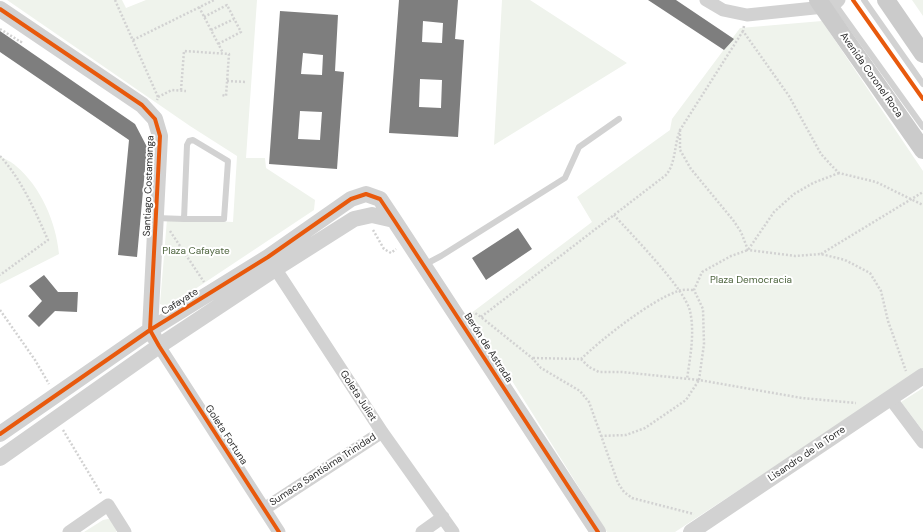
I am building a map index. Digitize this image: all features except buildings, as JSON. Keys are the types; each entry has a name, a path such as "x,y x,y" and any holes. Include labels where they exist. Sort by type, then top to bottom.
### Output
{"main road":[{"path":"886,0 923,54"},
{"name":"Avenida Coronel Roca","path":"829,2 923,150"}],"street":[{"path":"706,0 723,10 747,15 829,2"},
{"name":"Santiago Costamanga","path":"0,9 142,105 155,119 160,136 150,330"},
{"name":"Berón de Astrada","path":"351,199 366,194 373,195 380,199 461,320 598,532"},
{"name":"Cafayate","path":"0,458 159,346 272,263 351,199"},
{"name":"Cafayate","path":"0,434 150,330 211,292 272,263 354,219 362,216 382,216 394,220"},
{"name":"Goleta Juliet","path":"272,263 382,432 453,532"},
{"path":"150,330 159,346"},
{"name":"Goleta Fortuna","path":"159,346 279,532"},
{"name":"Lisandro de la Torre","path":"691,532 917,380"},
{"path":"890,398 923,442"},
{"name":"Sumaca Santísima Trinidad","path":"264,509 382,432"},
{"path":"69,532 108,505 125,532"},
{"path":"422,532 443,517"}],"lane":[{"path":"864,0 923,84"},
{"path":"829,2 923,127"},
{"path":"424,265 441,256 565,178 578,147 619,119"},
{"path":"156,223 184,219 224,219 228,161 193,140 189,141 187,145 184,219"}],"path":[{"path":"115,0 158,96"},
{"path":"133,40 214,0"},
{"path":"204,17 227,5 241,32 218,44"},
{"path":"199,7 223,54"},
{"path":"481,317 666,175 672,162 676,140 680,130 743,31 747,15"},
{"path":"211,30 234,19"},
{"path":"0,29 21,42"},
{"path":"743,31 789,96 821,154 839,173 876,182 923,205"},
{"path":"180,90 184,51 229,54 226,96 222,95"},
{"path":"227,81 247,82"},
{"path":"151,113 158,96 172,90 186,91"},
{"path":"680,130 680,150 690,169 733,220 741,232 748,250"},
{"path":"0,156 11,168 31,203 48,240 0,275"},
{"path":"748,250 774,212 794,194 814,183 839,173"},
{"path":"820,254 923,192"},
{"path":"614,215 679,290 690,310 691,348 687,379"},
{"path":"156,223 167,228 211,292"},
{"path":"369,229 374,230 384,249 390,253 409,241"},
{"path":"601,436 626,435 645,428 686,400 699,380 704,344 703,309 694,290 702,272 731,256 748,250 795,256 820,254 845,260 870,273 881,291 888,321 917,380"},
{"path":"581,359 597,344 679,290 694,290"},
{"path":"0,310 34,360 56,396"},
{"path":"461,320 475,313 532,358 541,368 580,391 589,402 618,483 624,492 632,498 712,519"},
{"path":"532,358 581,359 589,367 599,372 622,372 699,380 802,398 854,402 874,410"},
{"path":"56,419 108,505"}],"green space":[{"name":"Plaza Cafayate","path":"7,0 122,0 126,8 146,0 257,0 246,158 265,158 266,168 315,200 314,210 168,307 160,304 167,219 233,222 237,156 190,126"},
{"path":"502,0 530,0 627,63 494,145"},
{"path":"912,0 923,0 923,16"},
{"name":"Plaza Democracia","path":"822,21 923,171 923,369 675,532 607,532 470,314 592,222 577,197 670,130 672,119 740,28"},
{"path":"0,156 25,174 40,195 55,230 59,254 0,284"},
{"path":"923,388 923,431 901,402"},
{"path":"103,520 113,520 117,530 116,532 84,532"}],"cycle path":[{"path":"853,0 923,99"},
{"path":"0,9 142,105 155,119 160,136 150,330 279,532"},
{"path":"0,434 150,330 268,257 351,199 366,194 380,199 598,532"}]}
